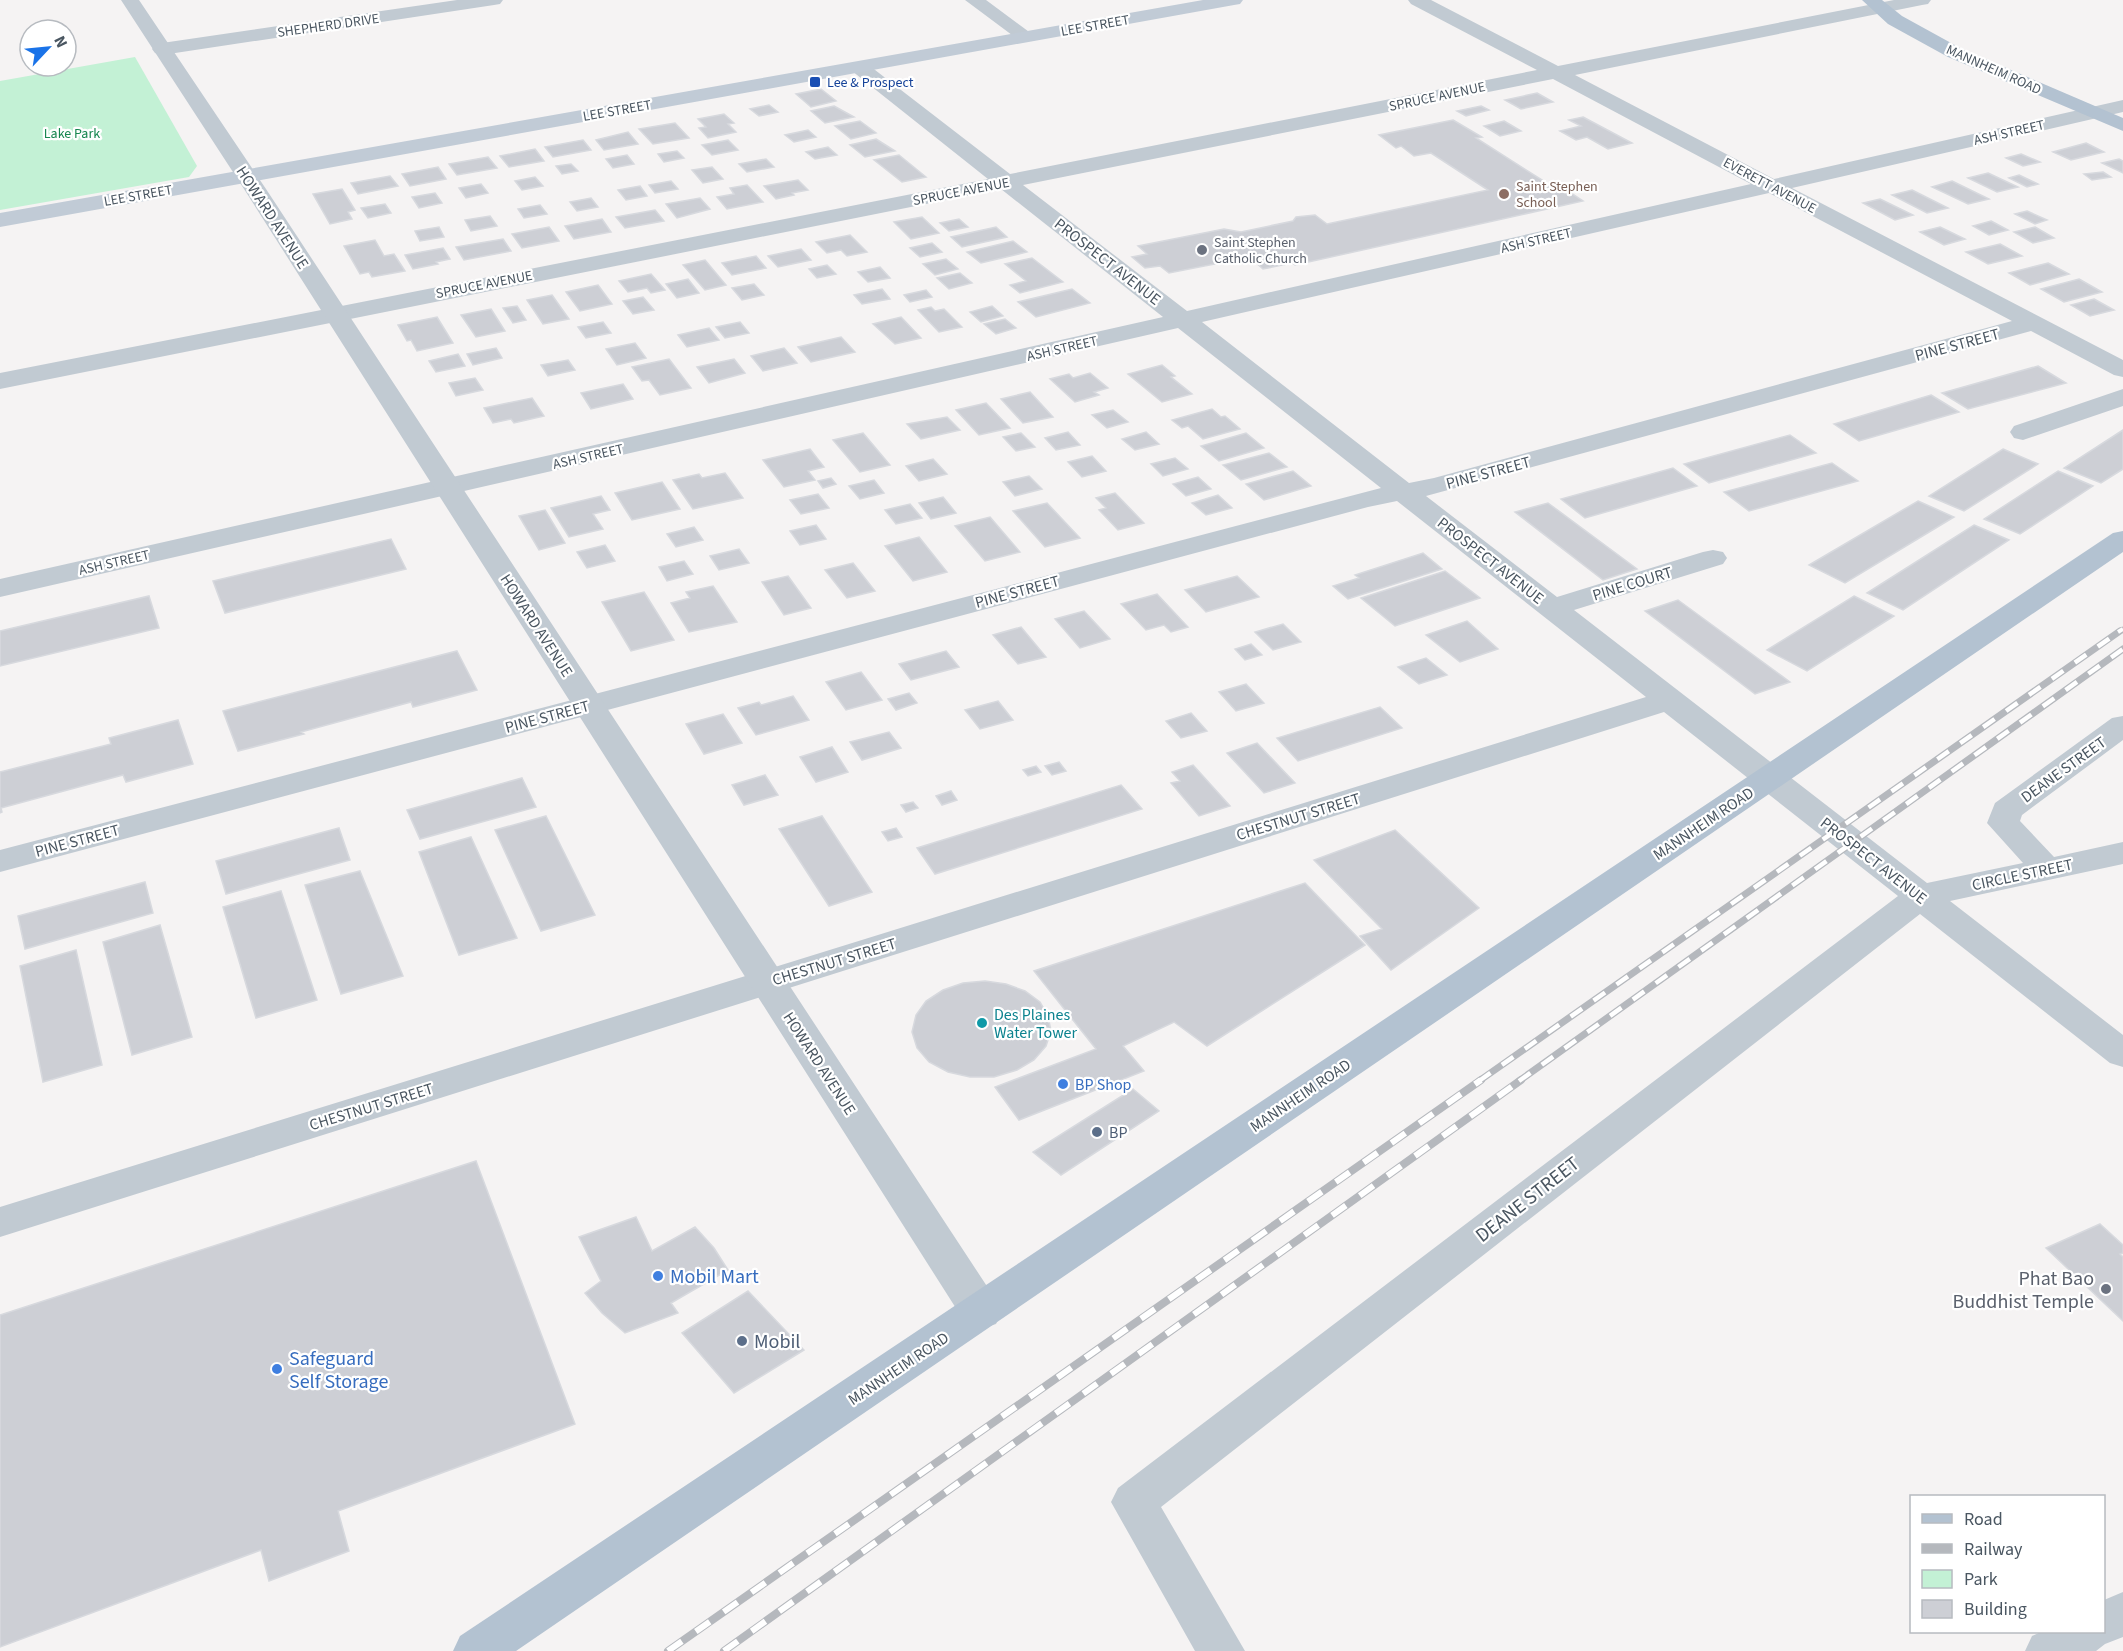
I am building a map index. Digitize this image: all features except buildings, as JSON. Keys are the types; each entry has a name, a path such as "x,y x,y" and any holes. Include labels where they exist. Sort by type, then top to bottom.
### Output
{"main road":[{"name":"LEE STREET","path":"0,220 1234,0"},
{"name":"MANNHEIM ROAD","path":"1876,4 1895,20 1955,53 2123,125"},
{"name":"MANNHEIM ROAD","path":"477,1651 2123,539"}],"street":[{"name":"HOWARD AVENUE","path":"130,0 981,1312"},
{"name":"SHEPHERD DRIVE","path":"162,50 494,0"},
{"path":"974,0 1027,37"},
{"name":"EVERETT AVENUE","path":"1417,0 2123,370"},
{"name":"SPRUCE AVENUE","path":"0,381 1008,183 1876,4 1922,0"},
{"path":"321,8 333,24"},
{"name":"PROSPECT AVENUE","path":"859,67 2123,1054"},
{"name":"ASH STREET","path":"0,588 2123,106"},
{"name":"PINE STREET","path":"0,861 1366,499 1436,486 2034,323"},
{"path":"2023,432 2123,397"},
{"name":"PINE COURT","path":"1552,608 1713,558"},
{"name":"CHESTNUT STREET","path":"0,1222 1669,700"},
{"name":"DEANE STREET","path":"2046,868 2003,823 2007,810 2123,725"},
{"name":"CIRCLE STREET","path":"1921,896 2123,853"},
{"name":"DEANE STREET","path":"1221,1651 1134,1502 1921,896"},
{"path":"2105,1622 2123,1613"},
{"path":"2049,1651 2084,1633"}],"green space":[{"name":"Lake Park","path":"135,57 197,166 189,177 0,210 0,81 18,78 78,78 78,67"}],"railway":[{"path":"2118,632 2123,629"},
{"path":"1479,1081 2120,631"},
{"path":"1519,1081 2123,649"},
{"path":"668,1651 1481,1080"},
{"path":"724,1651 1521,1080"}],"place":[{"name":"Lee & Prospect","path":"815,82"},
{"name":"Saint Stephen School","path":"1504,194"},
{"name":"Saint Stephen Catholic Church","path":"1202,250"},
{"name":"Des Plaines Water Tower","path":"982,1023"},
{"name":"BP Shop","path":"1063,1084"},
{"name":"BP","path":"1097,1132"},
{"name":"Mobil Mart","path":"658,1276"},
{"name":"Phat Bao Buddhist Temple","path":"2106,1289"},
{"name":"Mobil","path":"742,1341"},
{"name":"Safeguard Self Storage","path":"277,1369"}]}
